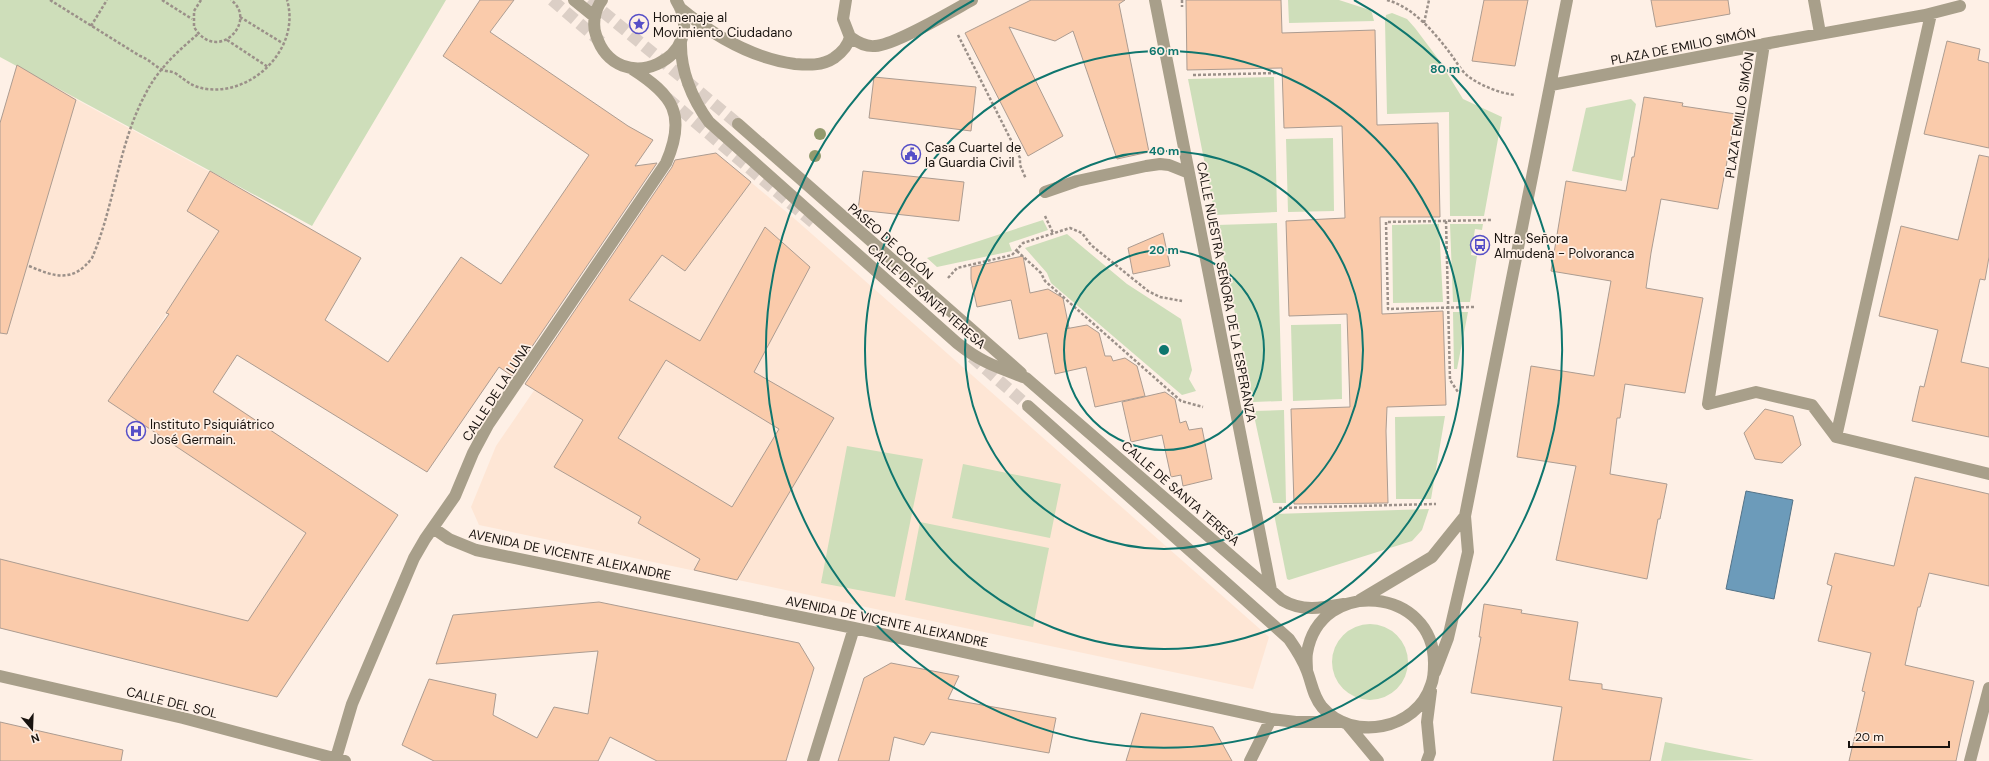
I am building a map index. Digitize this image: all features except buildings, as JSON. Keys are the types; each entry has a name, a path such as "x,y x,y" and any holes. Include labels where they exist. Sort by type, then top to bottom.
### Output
{"street":[{"path":"574,0 595,17 602,0"},
{"path":"678,4 698,23 740,48 765,58 785,62 812,64 830,61 846,47 850,37 844,19 846,0"},
{"path":"850,37 868,45 883,45 972,0"},
{"name":"CALLE NUESTRA SEÑORA DE LA ESPERANZA","path":"1155,0 1271,590"},
{"path":"1344,723 1369,728 1385,726 1403,719 1414,710 1432,682 1448,638 1468,552 1465,516 1567,0"},
{"path":"1814,0 1820,34"},
{"name":"CALLE DE SANTA TERESA","path":"678,4 684,30 681,41 682,60 690,87 703,114 717,131 962,346 972,354 994,367 1026,378 1282,600 1299,608 1344,604"},
{"path":"1960,6 1931,14 1836,437 1989,474"},
{"name":"PLAZA DE EMILIO SIMÓN","path":"1551,85 1931,14"},
{"name":"PLAZA EMILIO SIMÓN","path":"1836,437 1812,405 1756,392 1708,404 1764,44 1931,14"},
{"name":"CALLE DE LA LUNA","path":"341,760 352,704 414,558 456,496 473,453 488,425 666,163 676,137 674,112 669,101 649,80 607,56 599,44 594,31 595,17"},
{"path":"632,69 646,68 657,65 675,51 681,41"},
{"name":"PASEO DE COLÓN","path":"738,124 1026,378"},
{"path":"1045,192 1077,181 1160,164 1170,165 1189,173"},
{"path":"1028,406 1289,639 1297,650 1307,671 1312,692 1319,702 1323,707 1344,723 1378,761"},
{"path":"1359,600 1432,557 1465,516"},
{"name":"AVENIDA DE VICENTE ALEIXANDRE","path":"433,528 450,539 476,550 854,628 1271,719 1296,722 1344,723"},
{"path":"1307,671 1307,653 1312,637 1330,613 1344,604 1359,600 1390,602 1403,608 1422,626 1432,647 1434,662 1427,722 1431,758"},
{"path":"813,761 854,628"},
{"name":"CALLE DEL SOL","path":"0,676 183,718 341,760"},
{"path":"1970,761 1989,688"},
{"path":"1250,761 1271,719"}],"path":[{"path":"50,0 140,56 149,59 162,69 173,72 189,85 217,90 249,81 268,67 279,54 289,28 290,15 287,0"},
{"path":"91,26 107,0"},
{"path":"162,0 192,19"},
{"path":"201,0 194,11 192,19 194,27 198,34 212,42 227,40 238,29 240,16 238,8 233,0"},
{"path":"1387,0 1395,2 1424,23 1442,42 1468,76 1490,88 1515,95"},
{"path":"1424,23 1428,0"},
{"path":"240,16 284,44"},
{"path":"957,33 1020,158 1020,165 1027,180"},
{"path":"29,266 49,274 62,276 79,272 92,258 130,132 146,92 162,69 198,34"},
{"path":"227,40 268,67"},
{"path":"1188,75 1278,72"},
{"path":"1043,213 1053,233"},
{"path":"1474,307 1388,309 1386,222 1491,220"},
{"path":"1446,221 1450,380 1458,392"},
{"path":"945,281 957,268 1012,255 1023,243 1070,228 1082,233 1091,245 1148,291 1160,297 1182,301"},
{"path":"1017,251 1041,273 1045,281 1181,401 1203,407"},
{"path":"1272,508 1436,504"}],"shaded area":[{"name":"Instituto Psiquiátrico José Germain.","path":"17,65 73,96 77,100 245,191 146,346 398,515 277,697 0,628 0,123"},
{"path":"716,153 796,220 1269,637 1253,689 479,525 471,507 496,446 694,157"}],"green space":[{"path":"0,0 446,0 312,226 0,57"},
{"path":"1288,0 1339,0 1370,10 1374,21 1289,23"},
{"path":"1392,13 1407,19 1415,28 1439,60 1463,99 1502,117 1484,216 1450,216 1449,112 1387,114 1385,21 1386,15"},
{"path":"1274,77 1277,212 1215,215 1188,79"},
{"path":"1631,99 1636,104 1622,181 1572,171 1586,108"},
{"path":"1333,138 1334,211 1288,212 1286,139"},
{"path":"1043,220 1048,230 1009,243 1012,251 937,267 927,258"},
{"path":"1277,223 1282,401 1253,402 1217,225"},
{"path":"1439,224 1443,302 1393,303 1392,225"},
{"path":"1450,224 1483,224 1482,230 1475,229 1471,255 1477,256 1470,302 1453,302"},
{"path":"1067,234 1127,284 1181,319 1192,370 1189,379 1196,391 1182,395 1051,283 1047,273 1025,248"},
{"path":"1453,312 1468,312 1457,369 1454,369"},
{"path":"1341,324 1342,399 1293,401 1291,325"},
{"path":"1284,410 1286,503 1273,503 1253,411"},
{"path":"1445,416 1431,499 1396,499 1395,417"},
{"path":"847,446 923,459 895,597 821,583"},
{"path":"963,464 1061,484 1050,538 952,518"},
{"path":"1429,509 1422,530 1412,541 1289,580 1287,579 1274,514"},
{"path":"920,522 1049,548 1033,627 905,600"},
{"path":"1363,624 1377,624 1391,630 1402,641 1408,655 1408,669 1405,677 1397,689 1391,694 1377,700 1363,700 1349,694 1338,683 1332,669 1332,655 1338,641 1349,630"},
{"path":"1665,742 1754,760 1661,761"}],"water":[{"path":"1746,491 1793,500 1774,599 1726,589"}],"tunnel":[{"path":"552,0 601,42"},
{"path":"589,0 738,124"},
{"path":"667,98 816,225"},
{"path":"972,357 1028,406"}],"place":[{"name":"Homenaje al Movimiento Ciudadano","path":"639,24"},
{"name":"Casa Cuartel de la Guardia Civil","path":"911,154"},
{"name":"Ntra. Señora Almudena - Polvoranca","path":"1480,245"},
{"name":"Instituto Psiquiátrico José Germain.","path":"136,431"}]}
